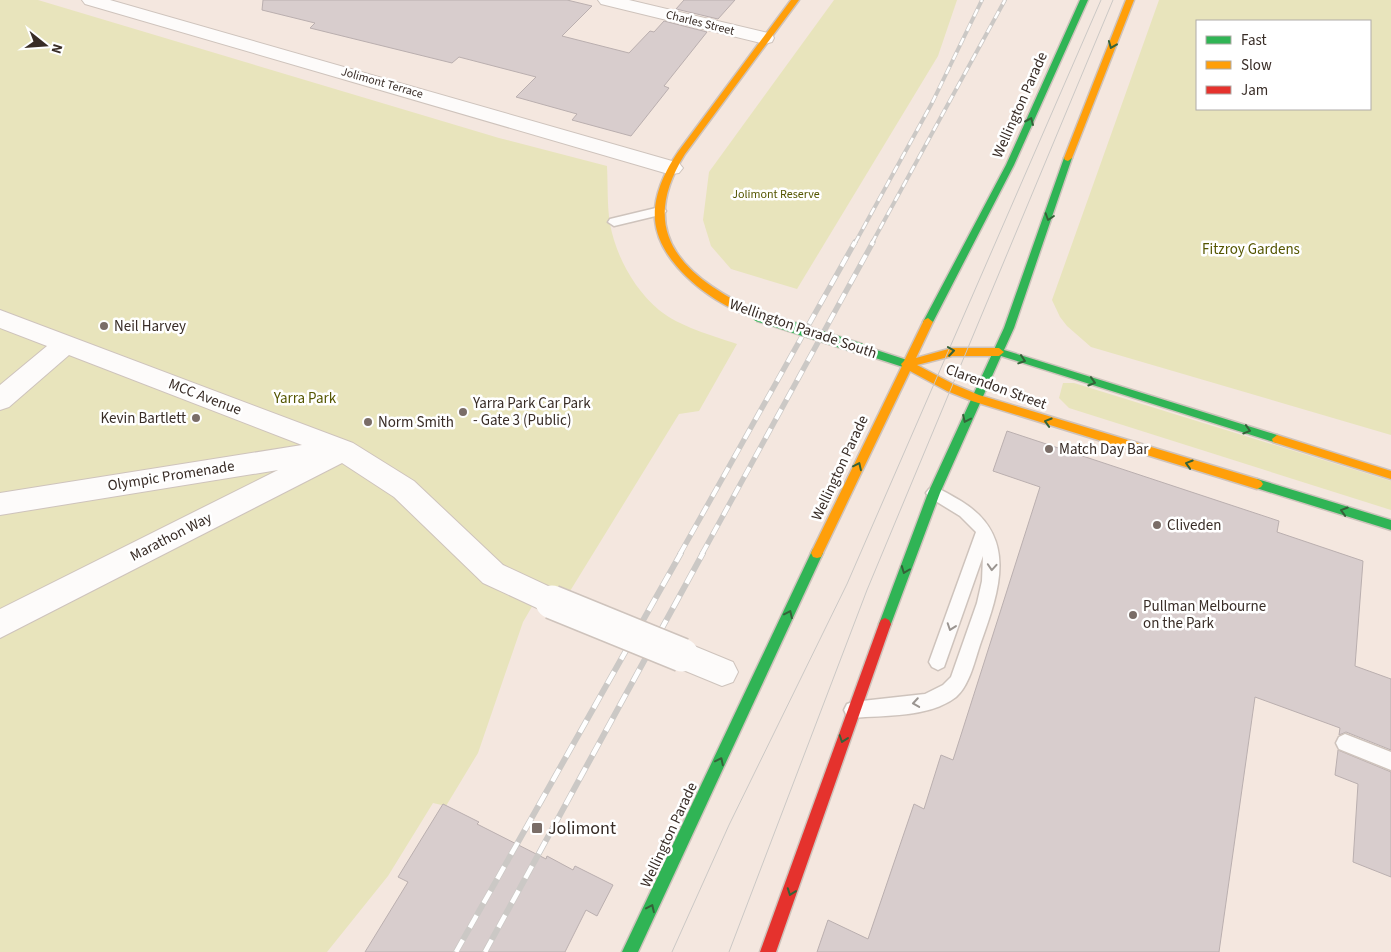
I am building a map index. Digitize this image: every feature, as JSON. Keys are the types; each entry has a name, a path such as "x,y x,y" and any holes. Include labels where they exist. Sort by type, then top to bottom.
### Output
{"main road":[{"name":"Wellington Parade South","path":"795,0 764,38 672,168 662,192 660,211 664,239 681,268 713,296 758,316 906,364"},
{"name":"Wellington Parade","path":"630,952 906,364 1006,172 1084,0"},
{"path":"768,952 802,861 853,710 934,493 998,352 1041,240 1078,130 1130,0"},
{"name":"Clarendon Street","path":"906,364 927,355 949,351 998,352 1391,475"},
{"name":"Clarendon Street","path":"906,364 951,388 976,398 1391,525"}],"street":[{"name":"Jolimont Terrace","path":"91,0 672,168"},
{"name":"Charles Street","path":"607,0 764,38"},
{"name":"MCC Avenue","path":"0,319 343,450 404,489 493,574 552,602 722,672"},
{"path":"0,400 66,344"},
{"name":"Olympic Promenade","path":"0,504 343,450"},
{"name":"Marathon Way","path":"0,624 343,450"}],"lane":[{"path":"614,222 660,211"},
{"path":"853,710 918,704 939,698 953,689 958,682 991,579 992,548 984,532 972,517 934,493"},
{"path":"938,662 984,532"},
{"path":"1345,744 1391,761"}],"green space":[{"name":"Yarra Park","path":"0,0 38,0 499,138 607,166 610,224 617,248 634,282 650,302 667,316 696,330 737,344 699,411 679,414 567,596 544,586 523,622 478,753 446,806 433,803 388,876 327,952 0,952"},
{"name":"Jolimont Reserve","path":"834,0 957,0 938,56 797,289 731,269 711,246 703,220 709,172"},
{"name":"Fitzroy Gardens","path":"1159,0 1391,0 1391,435 1091,347 1067,326 1060,317 1052,300"},
{"path":"1063,383 1074,383 1391,481 1391,510 1069,408 1059,398"}],"building":[{"path":"263,0 567,0 592,6 562,36 629,53 650,31 654,32 664,21 707,32 664,86 669,88 631,136 572,120 577,114 516,97 536,77 459,57 452,63 310,28 315,23 262,10"},
{"path":"684,0 735,0 718,19 676,9"},
{"name":"Pullman Melbourne on the Park","path":"1007,431 1279,521 1277,532 1363,561 1355,666 1391,679 1391,750 1346,732 1339,735 1340,728 1255,697 1219,952 817,952 828,920 868,939 914,804 924,809 941,755 953,760 1040,487 993,471"},
{"path":"1338,750 1391,772 1391,877 1353,862 1358,784 1335,775"},
{"path":"443,804 479,822 477,824 546,859 547,856 573,870 575,866 613,885 597,916 586,910 565,952 365,952 408,882 398,877"}],"tram line":[{"path":"672,952 729,825 847,584 1101,0"},
{"path":"729,952 867,590 1113,0"}],"railway":[{"path":"855,243 932,103 982,0"},
{"path":"872,243 1005,0"},
{"path":"680,554 855,242"},
{"path":"702,554 873,242"},
{"path":"456,952 681,553"},
{"path":"485,952 703,553"}],"traffic: fast":[{"path":"928,322 1010,165 1084,0"},
{"path":"885,624 934,493 1009,328 1068,158"},
{"path":"758,316 861,349"},
{"path":"861,349 906,364"},
{"path":"999,352 1277,439"},
{"path":"1257,484 1391,525"},
{"path":"630,952 817,553"}],"traffic: slow":[{"path":"758,316 713,293 693,278 677,261 665,242 660,220 662,196 672,169 681,154 795,0"},
{"path":"1068,158 1130,0"},
{"path":"817,553 928,322"},
{"path":"906,364 952,352 999,352"},
{"path":"906,364 951,388 976,398"},
{"path":"976,398 1257,484"},
{"path":"1277,439 1391,475"}],"traffic: jam":[{"path":"768,952 885,624"}],"place":[{"name":"Neil Harvey","path":"104,326"},
{"name":"Yarra Park Car Park - Gate 3 (Public)","path":"463,412"},
{"name":"Kevin Bartlett","path":"196,418"},
{"name":"Norm Smith","path":"368,422"},
{"name":"Match Day Bar","path":"1049,449"},
{"name":"Cliveden","path":"1157,525"},
{"name":"Pullman Melbourne on the Park","path":"1133,615"},
{"name":"Jolimont","path":"537,828"}]}
